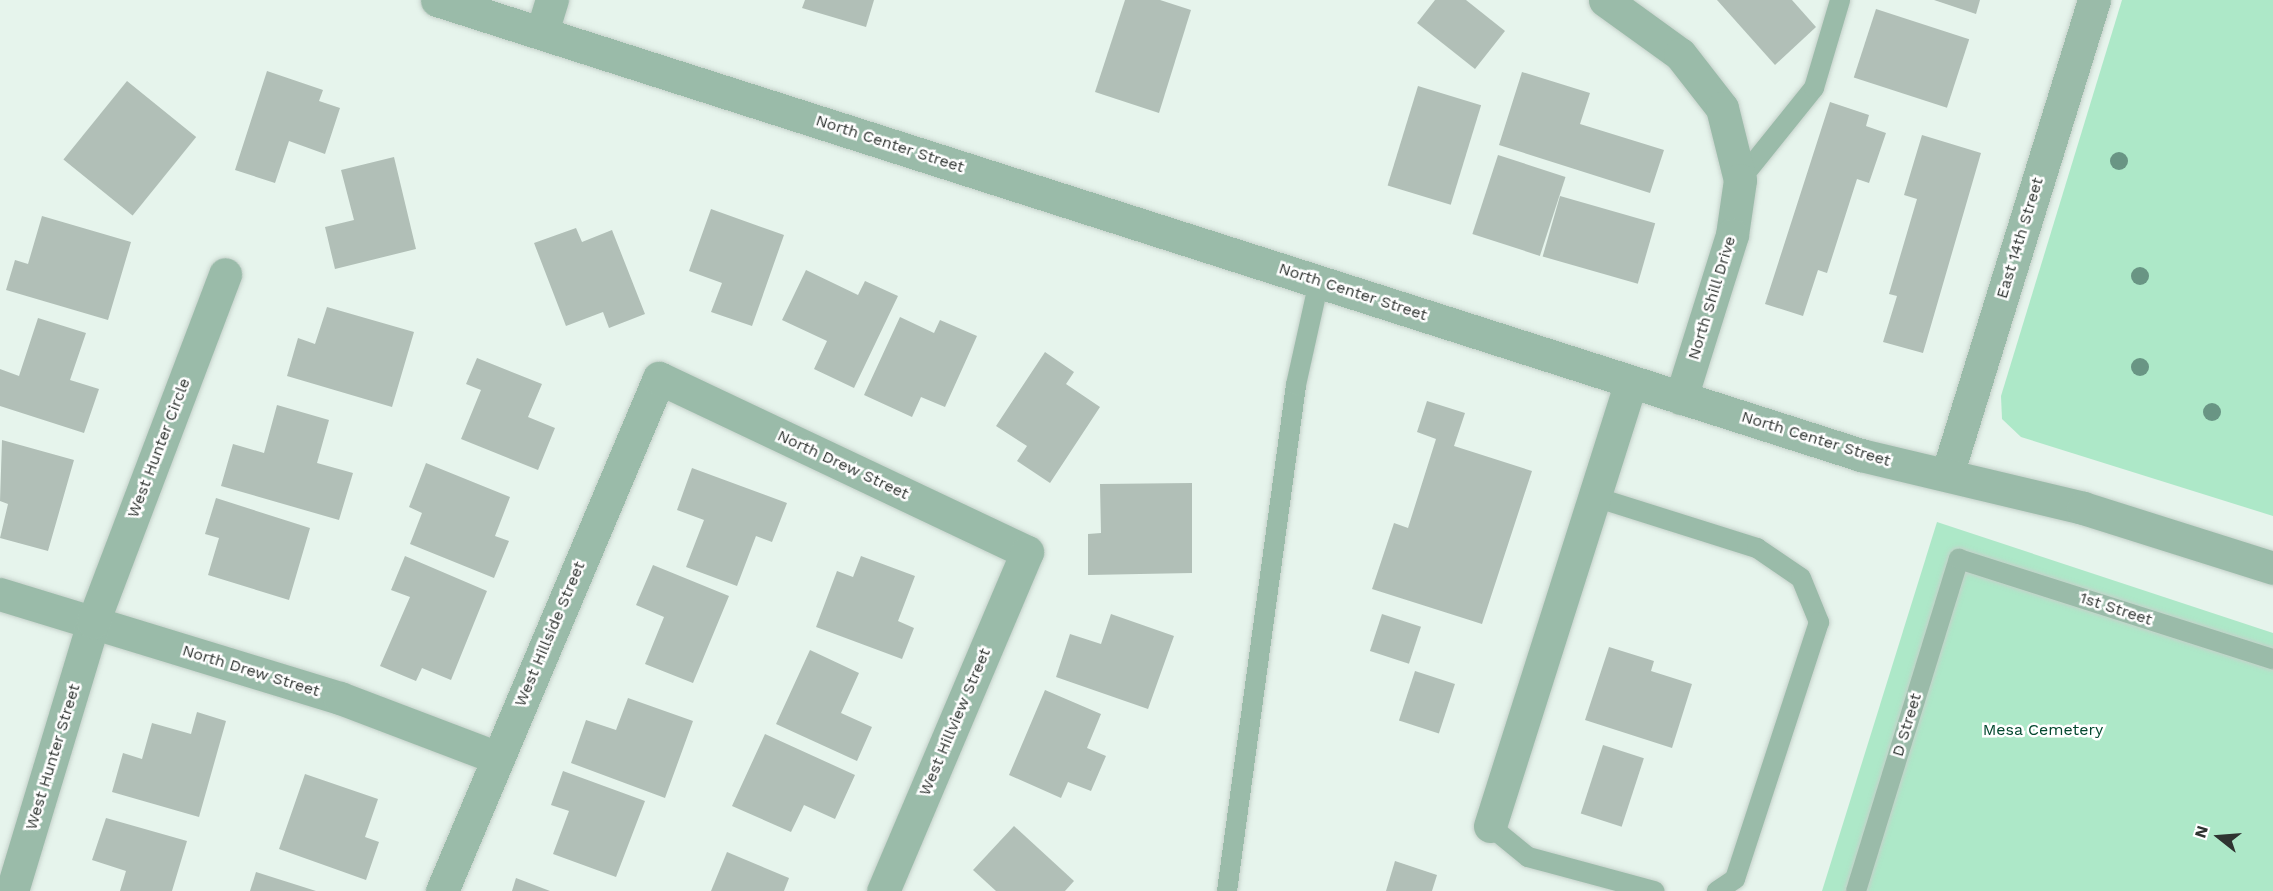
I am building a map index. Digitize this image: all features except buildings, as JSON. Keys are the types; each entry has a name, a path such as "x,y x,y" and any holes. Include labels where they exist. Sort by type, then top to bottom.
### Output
{"street":[{"name":"North Center Street","path":"438,0 1861,455 2083,508 2273,568"},
{"path":"542,32 552,0"},
{"name":"North Shill Drive","path":"1605,0 1680,54 1722,108 1740,180 1732,235 1681,398"},
{"name":"East 14th Street","path":"1947,475 2094,0"},
{"name":"West Hunter Circle","path":"93,622 225,274"},
{"name":"North Drew Street","path":"659,378 1027,552"},
{"name":"West Hillside Street","path":"442,891 659,378"},
{"path":"1490,826 1631,382"},
{"name":"West Hillview Street","path":"883,891 1027,552"},
{"name":"North Drew Street","path":"0,594 340,698 498,758"},
{"name":"West Hunter Street","path":"12,891 93,622"}],"lane":[{"path":"1740,180 1814,88 1840,0"},
{"path":"1227,891 1296,385 1319,281"},
{"path":"1595,497 1756,548 1801,578 1819,622 1735,879 1717,891"},
{"name":"1st Street","path":"1959,559 2273,659"},
{"name":"D Street","path":"1856,891 1959,559"},
{"path":"1490,826 1528,857 1654,891"}],"green space":[{"path":"2122,0 2273,0 2273,516 2021,437 2002,419 2001,396"},
{"name":"Mesa Cemetery","path":"1937,522 2273,633 2273,891 1822,891"}]}
